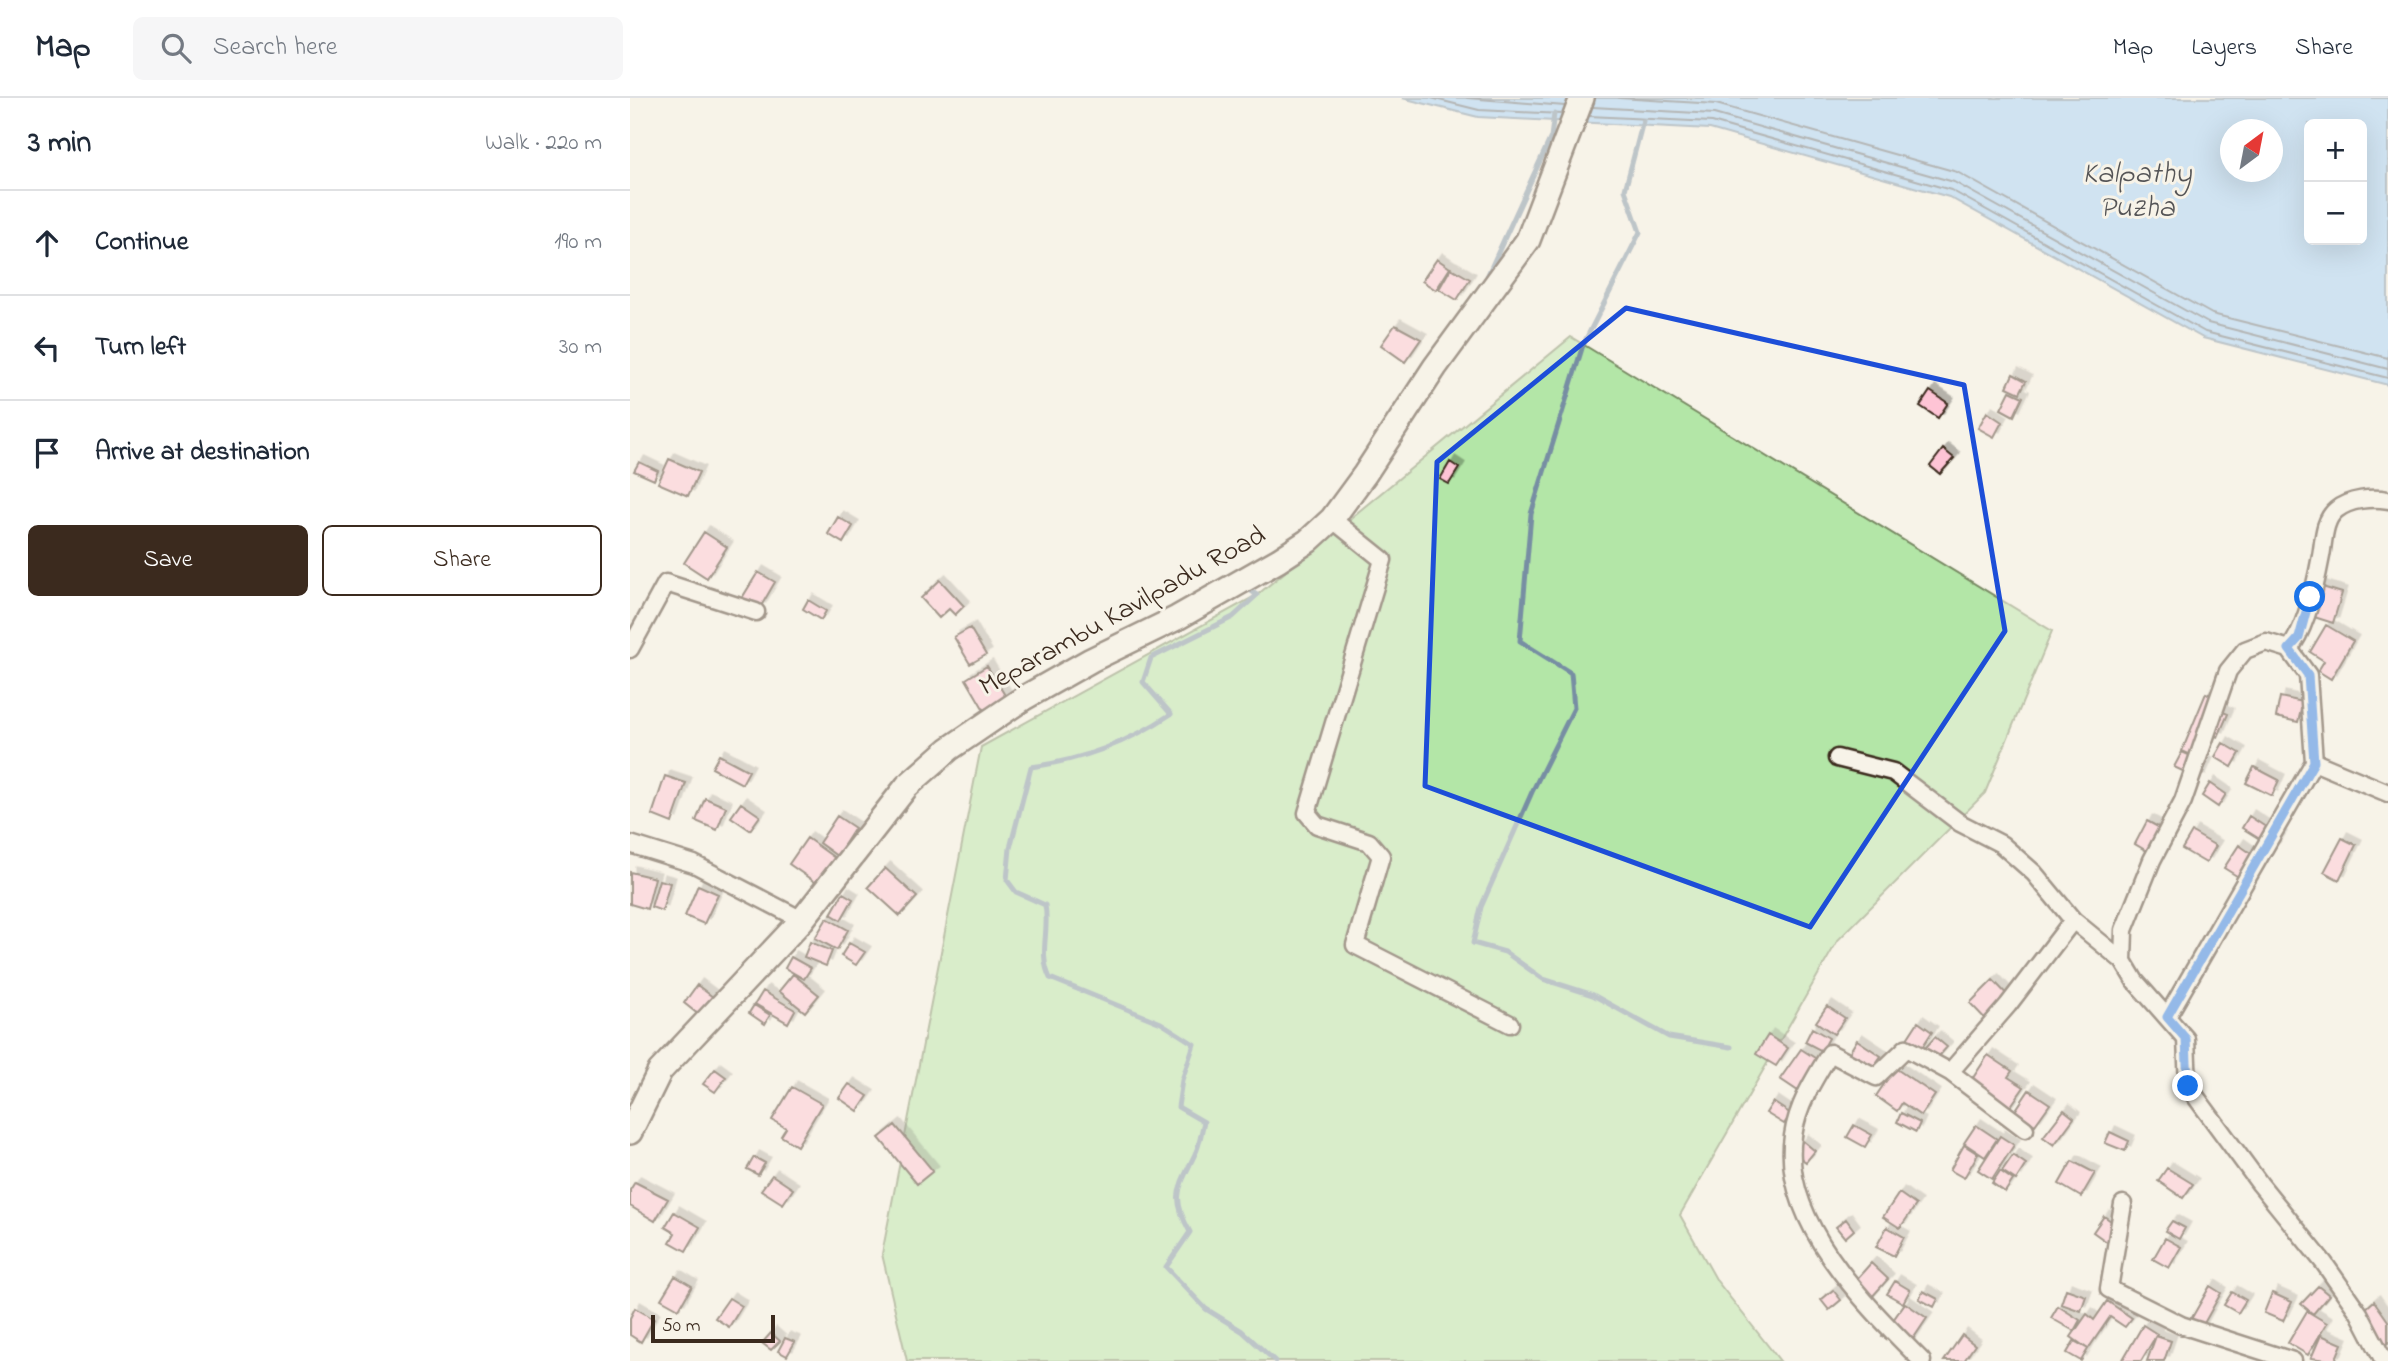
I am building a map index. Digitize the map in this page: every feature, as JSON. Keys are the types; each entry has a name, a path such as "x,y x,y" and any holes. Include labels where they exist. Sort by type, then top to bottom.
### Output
{"main road":[{"name":"Meparambu Kavilpadu Road","path":"630,1132 660,1071 802,920 907,786 949,749 1035,692 1279,561 1308,541 1332,519 1435,367 1528,240 1582,98"}],"street":[{"path":"2289,649 2299,638 2320,559 2325,527 2336,510 2370,496 2388,500"},
{"path":"1332,519 1383,560 1307,813 1317,825 1369,842 1381,856 1355,945 1510,1024"},
{"path":"630,649 666,583 756,612"},
{"path":"2123,961 2124,930 2152,860 2183,801 2228,671 2245,650 2266,642 2289,649 2308,675 2314,762 2167,1017"},
{"path":"1837,758 1893,772 1960,823 2001,844 2034,873 2073,920 2123,961 2135,981 2186,1039 2188,1086 2260,1184 2324,1263 2359,1313 2384,1361"},
{"path":"2314,762 2388,793"},
{"path":"630,844 694,864 802,920"},
{"path":"1950,1072 2008,1005 2073,920"},
{"path":"1923,1361 1856,1290 1810,1224 1793,1182 1793,1136 1806,1094 1830,1053 1877,1077 1906,1048 1950,1072 2025,1129"},
{"path":"2123,1204 2109,1289 2180,1325 2293,1361"}],"highlighted area":[{"path":"1626,308 1964,385 2005,631 1810,927 1425,786 1437,462"}],"green space":[{"path":"1571,337 2052,631 1985,793 1838,940 1680,1215 1717,1281 1780,1361 907,1361 882,1254 981,747 1257,595"}],"water":[{"name":"Kalpathy Puzha","path":"1402,98 2388,98 2388,385 2203,338 1949,197 1710,129 1478,117"}],"building":[{"path":"1437,259 1450,268 1436,290 1422,281"},
{"path":"1451,268 1470,279 1457,300 1439,289"},
{"path":"1395,325 1421,339 1405,362 1381,345"},
{"path":"2013,374 2026,381 2020,393 2007,387"},
{"path":"1930,391 1948,403 1938,418 1920,406"},
{"path":"2010,391 2023,397 2014,416 2001,409"},
{"path":"1987,412 2002,422 1994,437 1978,428"},
{"path":"1943,449 1954,458 1940,474 1930,466"},
{"path":"669,459 699,472 688,496 658,483"},
{"path":"639,462 658,471 654,480 634,471"},
{"path":"1450,462 1459,468 1449,484 1440,479"},
{"path":"838,517 853,526 843,543 828,534"},
{"path":"704,532 727,547 707,578 684,563"},
{"path":"758,572 775,582 760,608 742,598"},
{"path":"940,580 964,606 955,615 949,609 939,618 921,598"},
{"path":"2319,586 2342,593 2333,623 2311,616"},
{"path":"808,600 826,611 821,620 803,609"},
{"path":"2326,625 2353,641 2331,679 2318,671 2324,661 2310,652"},
{"path":"970,628 986,655 970,664 954,637"},
{"path":"987,666 1006,697 984,710 966,679"},
{"path":"2206,693 2222,700 2218,710 2228,714 2218,737 2210,734 2200,759 2182,751"},
{"path":"2280,697 2303,702 2298,722 2276,717"},
{"path":"2223,743 2240,753 2232,767 2215,757"},
{"path":"2182,752 2207,763 2200,779 2174,767"},
{"path":"719,755 749,771 742,784 712,768"},
{"path":"2254,767 2279,780 2272,796 2246,783"},
{"path":"665,776 686,783 672,823 652,815"},
{"path":"2210,783 2226,794 2218,807 2202,796"},
{"path":"705,798 726,807 717,830 696,821"},
{"path":"741,803 760,816 750,830 731,817"},
{"path":"837,816 855,828 837,856 819,843"},
{"path":"2249,816 2281,837 2274,848 2242,828"},
{"path":"2147,821 2171,834 2157,857 2135,844"},
{"path":"2192,832 2216,846 2206,863 2182,849"},
{"path":"807,838 839,861 822,887 789,864"},
{"path":"2342,838 2356,845 2339,880 2324,872"},
{"path":"2239,845 2262,861 2248,883 2224,868"},
{"path":"885,868 917,897 900,916 868,887"},
{"path":"630,872 655,878 647,909 630,904"},
{"path":"659,880 670,883 662,911 651,907"},
{"path":"698,885 718,894 704,924 685,916"},
{"path":"843,893 853,899 841,920 831,914"},
{"path":"827,918 848,930 837,950 815,938"},
{"path":"810,942 832,951 826,966 804,957"},
{"path":"849,943 865,952 856,965 841,956"},
{"path":"791,957 811,968 804,979 785,968"},
{"path":"793,974 819,995 805,1012 779,991"},
{"path":"1993,980 2016,1004 1993,1027 1970,1003"},
{"path":"697,985 718,1001 704,1019 684,1003"},
{"path":"763,991 795,1010 788,1023 755,1004"},
{"path":"754,1005 770,1015 765,1024 749,1013"},
{"path":"1827,1006 1845,1018 1834,1034 1816,1022"},
{"path":"1918,1022 1932,1032 1919,1052 1905,1042"},
{"path":"1812,1028 1829,1038 1822,1051 1805,1042"},
{"path":"1768,1035 1788,1048 1776,1066 1756,1054"},
{"path":"1935,1037 1947,1047 1933,1063 1921,1053"},
{"path":"1857,1040 1881,1056 1867,1076 1844,1061"},
{"path":"1801,1049 1818,1060 1798,1091 1780,1079"},
{"path":"1988,1055 2012,1071 2008,1077 2024,1087 2008,1110 1969,1084"},
{"path":"1895,1068 1935,1095 1921,1116 1902,1103 1897,1111 1876,1096"},
{"path":"715,1069 726,1077 715,1092 703,1084"},
{"path":"849,1084 868,1096 858,1111 839,1098"},
{"path":"792,1087 822,1104 797,1146 781,1136 786,1128 772,1120"},
{"path":"2029,1090 2050,1104 2035,1125 2015,1111"},
{"path":"1773,1102 1791,1114 1784,1124 1766,1113"},
{"path":"2064,1110 2074,1118 2054,1145 2043,1137"},
{"path":"1901,1113 1920,1123 1916,1132 1897,1122"},
{"path":"895,1125 933,1171 917,1184 879,1138"},
{"path":"1854,1125 1872,1135 1865,1147 1847,1137"},
{"path":"1976,1125 1997,1139 1985,1157 1964,1143"},
{"path":"2110,1132 2129,1141 2125,1151 2105,1143"},
{"path":"2000,1136 2014,1145 1992,1179 1978,1170"},
{"path":"1803,1141 1815,1151 1806,1162 1794,1153"},
{"path":"1964,1145 1978,1154 1964,1178 1950,1170"},
{"path":"2013,1155 2026,1164 2016,1180 2002,1171"},
{"path":"754,1157 765,1163 758,1175 747,1169"},
{"path":"2072,1161 2095,1173 2081,1197 2059,1184"},
{"path":"2167,1168 2193,1184 2183,1198 2158,1181"},
{"path":"2000,1171 2013,1180 2005,1192 1992,1183"},
{"path":"772,1175 793,1189 783,1204 761,1190"},
{"path":"635,1182 668,1199 655,1221 630,1206 630,1190"},
{"path":"1899,1193 1916,1205 1900,1228 1883,1217"},
{"path":"674,1212 700,1227 686,1251 670,1242 675,1233 665,1227"},
{"path":"2104,1216 2118,1226 2107,1242 2093,1232"},
{"path":"1846,1219 1854,1230 1845,1238 1836,1227"},
{"path":"2172,1221 2185,1228 2179,1239 2165,1231"},
{"path":"1887,1227 1904,1237 1894,1256 1876,1247"},
{"path":"2165,1238 2181,1247 2169,1268 2153,1259"},
{"path":"1871,1263 1888,1279 1863,1307 1846,1291"},
{"path":"675,1276 692,1286 679,1309 661,1299"},
{"path":"1895,1281 1910,1290 1903,1303 1887,1294"},
{"path":"2210,1286 2221,1293 2202,1327 2190,1321"},
{"path":"2318,1286 2329,1295 2313,1314 2301,1304"},
{"path":"2066,1289 2086,1296 2081,1311 2061,1304"},
{"path":"1833,1290 1841,1300 1829,1310 1821,1300"},
{"path":"1923,1291 1938,1299 1934,1307 1919,1299"},
{"path":"2232,1292 2246,1300 2238,1313 2224,1305"},
{"path":"2272,1293 2292,1302 2283,1321 2264,1313"},
{"path":"729,1298 742,1306 729,1327 715,1318"},
{"path":"2107,1301 2132,1318 2125,1327 2110,1317 2088,1349 2071,1337 2087,1314 2094,1320"},
{"path":"2374,1301 2388,1321 2388,1343 2384,1346 2364,1310"},
{"path":"1905,1303 1927,1318 1905,1351 1882,1336"},
{"path":"2058,1306 2080,1320 2074,1331 2051,1318"},
{"path":"635,1308 654,1319 641,1342 630,1335 630,1318"},
{"path":"2307,1311 2327,1323 2308,1355 2288,1343"},
{"path":"2143,1325 2157,1334 2141,1361 2122,1361"},
{"path":"771,1333 780,1341 771,1350 762,1343"},
{"path":"1962,1335 1975,1345 1964,1361 1944,1361"},
{"path":"2321,1335 2342,1344 2335,1361 2311,1358"},
{"path":"2156,1336 2171,1341 2164,1361 2147,1361"},
{"path":"785,1338 795,1342 787,1356 778,1351"},
{"path":"2074,1341 2088,1349 2081,1361 2067,1353"}],"waterway":[{"path":"1485,281 1551,137 1554,114"},
{"path":"1643,121 1625,190 1640,232 1583,345 1531,514 1520,641 1571,673 1574,708 1532,792 1481,907 1473,943 1505,952 1543,979 1593,995 1669,1037 1731,1047"},
{"path":"1245,587 1257,595 1233,617 1151,658 1143,682 1171,714 1138,734 1104,749 1031,767 1010,848 1007,880 1016,892 1045,905 1044,951 1050,978 1161,1023 1194,1044 1182,1080 1178,1107 1204,1122 1198,1147 1179,1192 1180,1209 1190,1232 1166,1267 1206,1309 1242,1331 1275,1361"}],"route":[{"path":"2188,1086 2186,1039 2167,1017 2314,762 2308,675 2289,649 2299,638 2310,597"}]}
